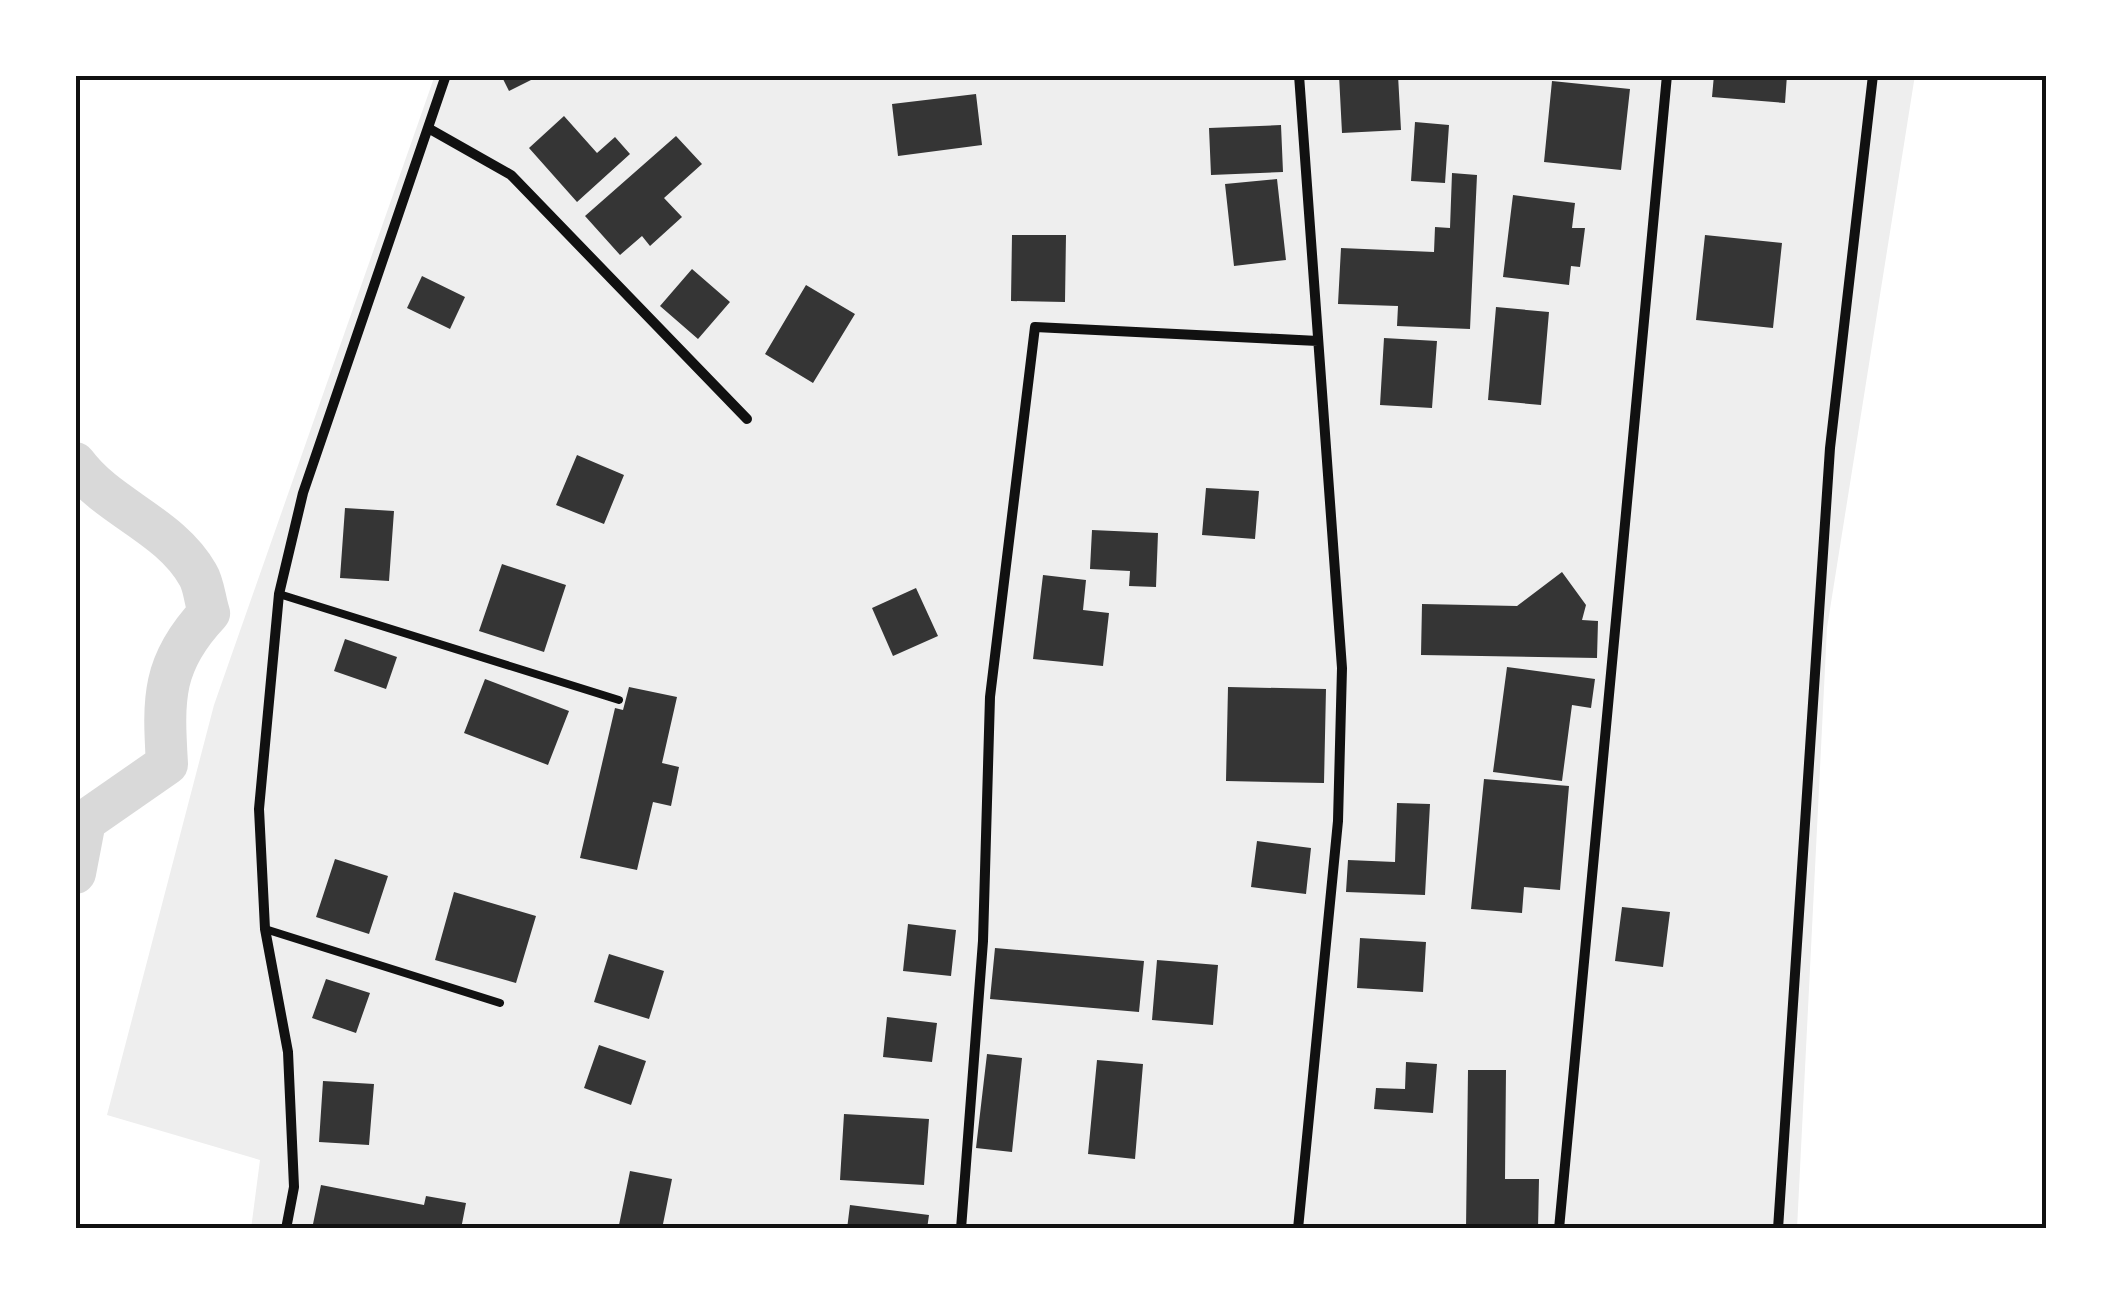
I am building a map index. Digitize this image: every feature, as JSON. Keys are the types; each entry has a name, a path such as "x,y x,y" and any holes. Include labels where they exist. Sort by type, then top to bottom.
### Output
{"street":[{"path":"286,1229 294,1187 288,1052 265,929 259,809 279,594 303,493 446,75"},
{"path":"1298,1229 1338,821 1341,706 1299,75"},
{"path":"1558,1229 1667,75"},
{"path":"1778,1229 1830,448 1874,75"},
{"path":"428,128 510,176 748,419"},
{"path":"961,1229 983,941 990,697 1035,328 1318,341"}],"lane":[{"path":"279,594 620,700"},
{"path":"265,929 500,1003"}],"shaded area":[{"path":"435,75 1915,75 1827,628 1797,1229 251,1229 260,1160 107,1115 214,705"}],"building":[{"path":"501,75 541,75 509,91"},
{"path":"1339,75 1398,75 1401,130 1342,133"},
{"path":"1714,75 1787,75 1785,103 1712,97"},
{"path":"1552,81 1630,89 1621,170 1544,162"},
{"path":"976,94 982,145 898,156 892,104"},
{"path":"564,116 597,153 615,137 630,154 577,202 529,148"},
{"path":"1415,122 1449,125 1445,183 1411,181"},
{"path":"1281,125 1283,172 1211,175 1209,128"},
{"path":"676,136 702,164 664,198 682,217 650,246 642,236 620,255 585,216"},
{"path":"1452,173 1477,175 1470,329 1397,326 1398,306 1338,304 1341,248 1434,252 1435,227 1450,228"},
{"path":"1277,179 1286,260 1234,266 1225,184"},
{"path":"1513,195 1575,203 1572,228 1585,228 1580,267 1571,266 1569,285 1503,277"},
{"path":"1012,235 1066,235 1065,302 1011,301"},
{"path":"1705,235 1782,243 1773,328 1696,320"},
{"path":"692,269 730,302 698,339 660,306"},
{"path":"422,276 465,297 450,329 407,308"},
{"path":"806,285 855,314 813,383 765,354"},
{"path":"1496,307 1549,312 1541,405 1488,400"},
{"path":"1384,338 1437,341 1432,408 1380,405"},
{"path":"577,455 624,475 604,524 556,505"},
{"path":"1206,488 1259,491 1255,539 1202,535"},
{"path":"345,508 394,511 389,581 340,578"},
{"path":"1092,530 1158,533 1156,587 1129,586 1130,571 1090,569"},
{"path":"502,564 566,585 544,652 479,631"},
{"path":"1562,572 1586,605 1582,620 1598,621 1597,658 1421,655 1422,604 1517,606"},
{"path":"1043,575 1086,580 1083,610 1109,613 1103,666 1033,659"},
{"path":"916,588 938,636 893,656 872,608"},
{"path":"345,639 397,657 386,689 334,671"},
{"path":"1507,667 1595,679 1591,708 1572,705 1562,781 1493,772"},
{"path":"485,679 569,711 548,765 464,733"},
{"path":"629,687 677,697 662,763 679,767 671,806 653,802 637,870 580,858 615,708 623,710"},
{"path":"1228,687 1326,689 1324,783 1226,781"},
{"path":"1484,779 1569,786 1560,890 1524,887 1522,913 1471,909"},
{"path":"1397,803 1430,804 1425,895 1346,892 1348,860 1395,862"},
{"path":"1257,841 1311,848 1306,894 1251,887"},
{"path":"335,859 388,876 369,934 316,917"},
{"path":"454,892 536,916 516,983 435,960"},
{"path":"1622,907 1670,912 1663,967 1615,961"},
{"path":"908,924 956,930 951,976 903,971"},
{"path":"1360,938 1426,942 1423,992 1357,988"},
{"path":"995,948 1144,961 1139,1012 990,999"},
{"path":"609,954 664,971 649,1019 594,1002"},
{"path":"1157,960 1218,965 1213,1025 1152,1020"},
{"path":"326,979 370,993 356,1033 312,1018"},
{"path":"887,1017 937,1023 932,1062 883,1057"},
{"path":"599,1045 646,1061 631,1105 584,1088"},
{"path":"987,1054 1022,1058 1012,1152 976,1148"},
{"path":"1097,1060 1143,1064 1135,1159 1088,1154"},
{"path":"1406,1062 1437,1064 1433,1113 1374,1109 1376,1088 1405,1089"},
{"path":"1468,1070 1506,1070 1505,1179 1539,1179 1538,1229 1466,1229"},
{"path":"323,1081 374,1084 369,1145 319,1142"},
{"path":"844,1114 929,1119 924,1185 840,1180"},
{"path":"630,1171 672,1179 662,1229 619,1225"},
{"path":"321,1185 424,1205 426,1196 466,1203 461,1229 312,1229"},
{"path":"850,1205 929,1215 927,1229 847,1229"}],"waterway":[{"path":"75,463 104,492 155,529 186,558 200,579 209,613 182,648 169,682 165,720 167,764 85,821 75,873"}]}
